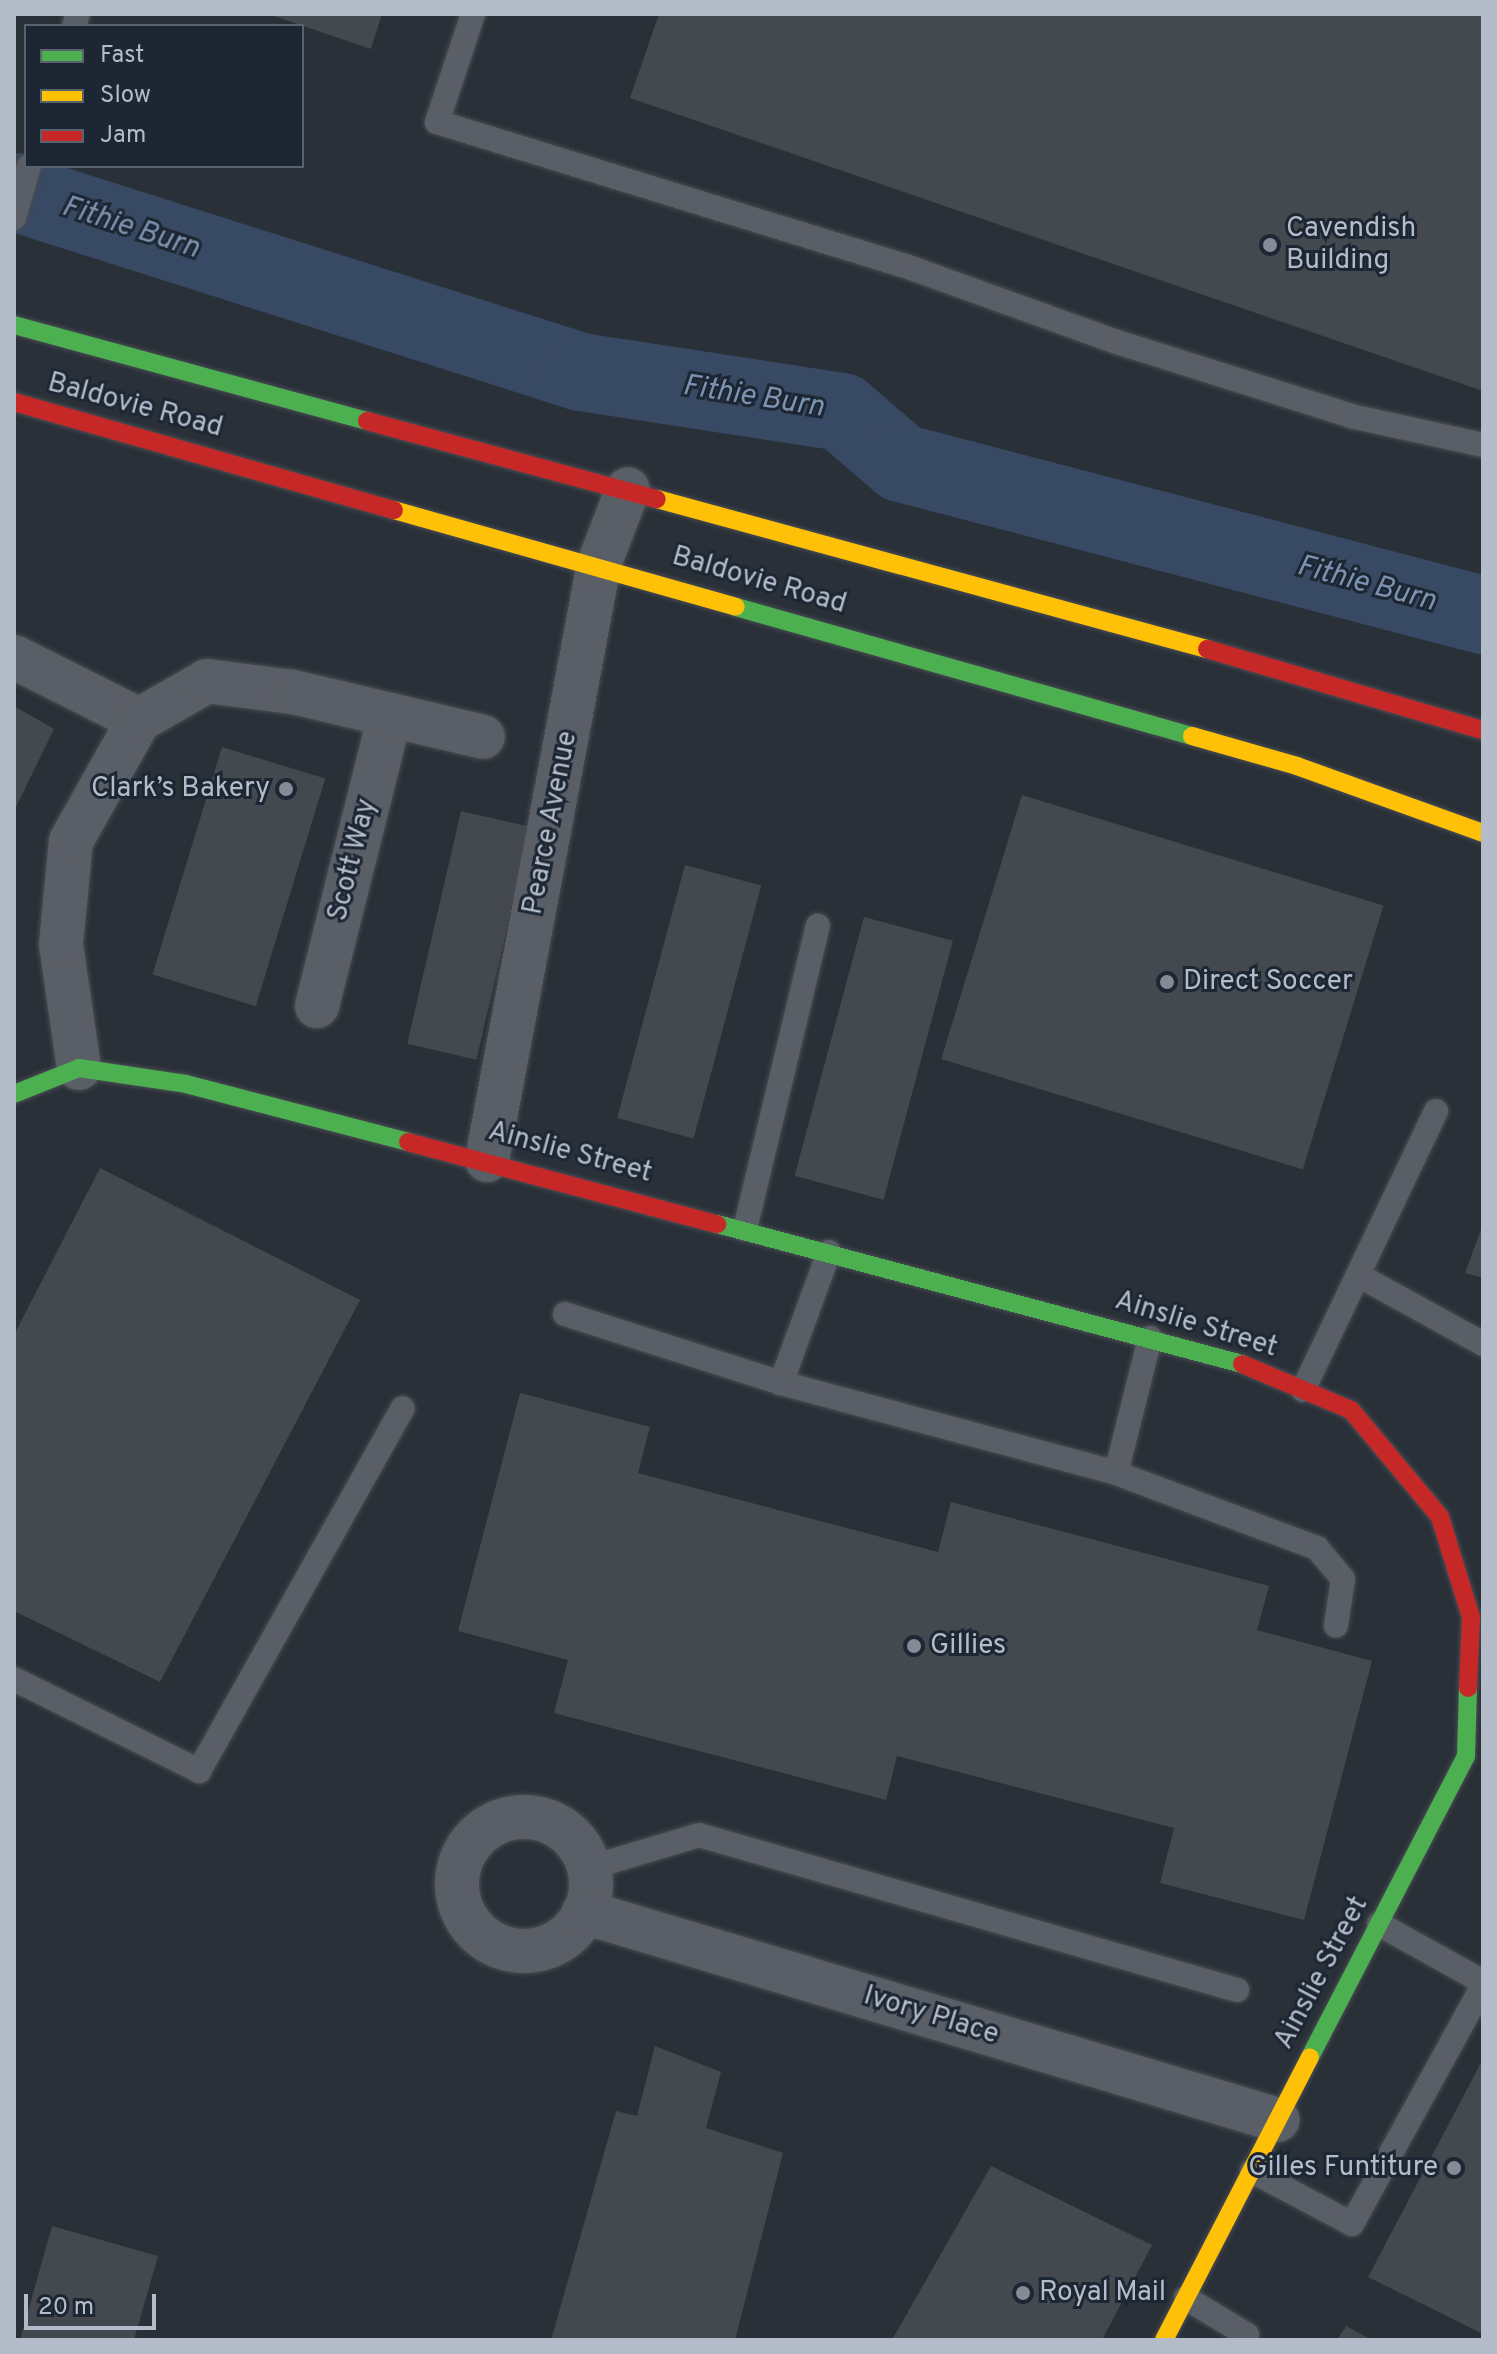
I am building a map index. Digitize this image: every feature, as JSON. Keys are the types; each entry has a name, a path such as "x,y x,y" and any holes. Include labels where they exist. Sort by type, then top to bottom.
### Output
{"main road":[{"name":"Baldovie Road","path":"14,325 628,489 1348,687 1483,730"},
{"name":"Baldovie Road","path":"14,402 599,564 1297,766 1483,833"},
{"name":"Ainslie Street","path":"79,1068 186,1084 487,1160 1228,1358 1351,1410 1440,1517 1477,1621 1466,1756 1164,2340"},
{"path":"14,1094 79,1068"}],"street":[{"name":"Pearce Avenue","path":"487,1160 599,564 628,489"},
{"path":"14,657 139,720"},
{"path":"79,1068 61,944 71,841 139,720 207,681 293,692 483,737"},
{"name":"Scott Way","path":"317,1006 390,715"},
{"path":"516,1818 544,1820 565,1831 589,1868 584,1912 558,1942 536,1950 504,1949 473,1928 456,1886 460,1863 474,1839 492,1824 516,1818"},
{"name":"Ivory Place","path":"584,1912 1278,2120"}],"lane":[{"path":"473,14 437,122 914,269 1117,342 1351,416 1483,445"},
{"path":"14,218 28,168"},
{"path":"745,1229 818,926"},
{"path":"1303,1390 1436,1111"},
{"path":"781,1383 829,1252"},
{"path":"1358,1275 1483,1344"},
{"path":"565,1314 781,1383 1116,1473 1317,1548 1343,1579 1336,1625"},
{"path":"1116,1473 1150,1338"},
{"path":"14,1679 199,1771 403,1408"},
{"path":"589,1868 699,1835 1237,1990"},
{"path":"1252,2171 1352,2224 1483,1984 1379,1924"},
{"path":"1186,2298 1247,2335 1245,2340"}],"building":[{"path":"268,14 382,14 371,49"},
{"name":"Cavendish Building","path":"659,14 1483,14 1483,391 630,98"},
{"path":"14,706 54,729 14,811"},
{"path":"222,747 325,779 256,1006 152,975"},
{"name":"Direct Soccer","path":"1022,795 1383,906 1303,1169 941,1059"},
{"path":"461,811 530,827 476,1060 407,1044"},
{"path":"685,865 761,885 693,1139 617,1118"},
{"path":"864,917 953,941 884,1200 795,1176"},
{"path":"100,1168 360,1300 160,1682 14,1611 14,1335"},
{"path":"1483,1224 1483,1278 1465,1273"},
{"name":"Gillies","path":"520,1393 650,1427 638,1473 938,1552 951,1502 1269,1586 1257,1630 1372,1661 1304,1920 1160,1883 1174,1828 897,1756 886,1800 554,1713 568,1660 458,1631"},
{"path":"655,2046 721,2072 706,2128 783,2153 735,2340 551,2340 616,2111 637,2116"},
{"name":"Gilles Funtiture","path":"1483,2059 1483,2334 1368,2277"},
{"name":"Royal Mail","path":"991,2166 1152,2245 1102,2340 892,2340"},
{"path":"52,2226 158,2256 134,2340 20,2340"},
{"path":"1346,2326 1372,2340 1337,2340"}],"waterway":[{"name":"Fithie Burn","path":"14,192 581,372 842,412 901,463 1483,615"}],"traffic: fast":[{"path":"14,325 367,421"},
{"path":"736,607 1192,736"},
{"path":"14,1094 79,1068 186,1084 408,1142"},
{"path":"717,1224 1242,1364"},
{"path":"1310,2057 1466,1756 1468,1688"}],"traffic: slow":[{"path":"657,499 1207,649"},
{"path":"394,510 736,607"},
{"path":"1192,736 1297,766 1483,833"},
{"path":"1164,2340 1310,2057"}],"traffic: jam":[{"path":"14,402 394,510"},
{"path":"367,421 657,499"},
{"path":"1207,649 1483,730"},
{"path":"408,1142 717,1224"},
{"path":"1242,1364 1351,1410 1440,1517 1471,1617 1468,1688"}],"place":[{"name":"Cavendish Building","path":"1270,245"},
{"name":"Clark’s Bakery","path":"286,789"},
{"name":"Direct Soccer","path":"1167,982"},
{"name":"Gillies","path":"914,1646"},
{"name":"Gilles Funtiture","path":"1454,2168"},
{"name":"Royal Mail","path":"1023,2293"}]}
